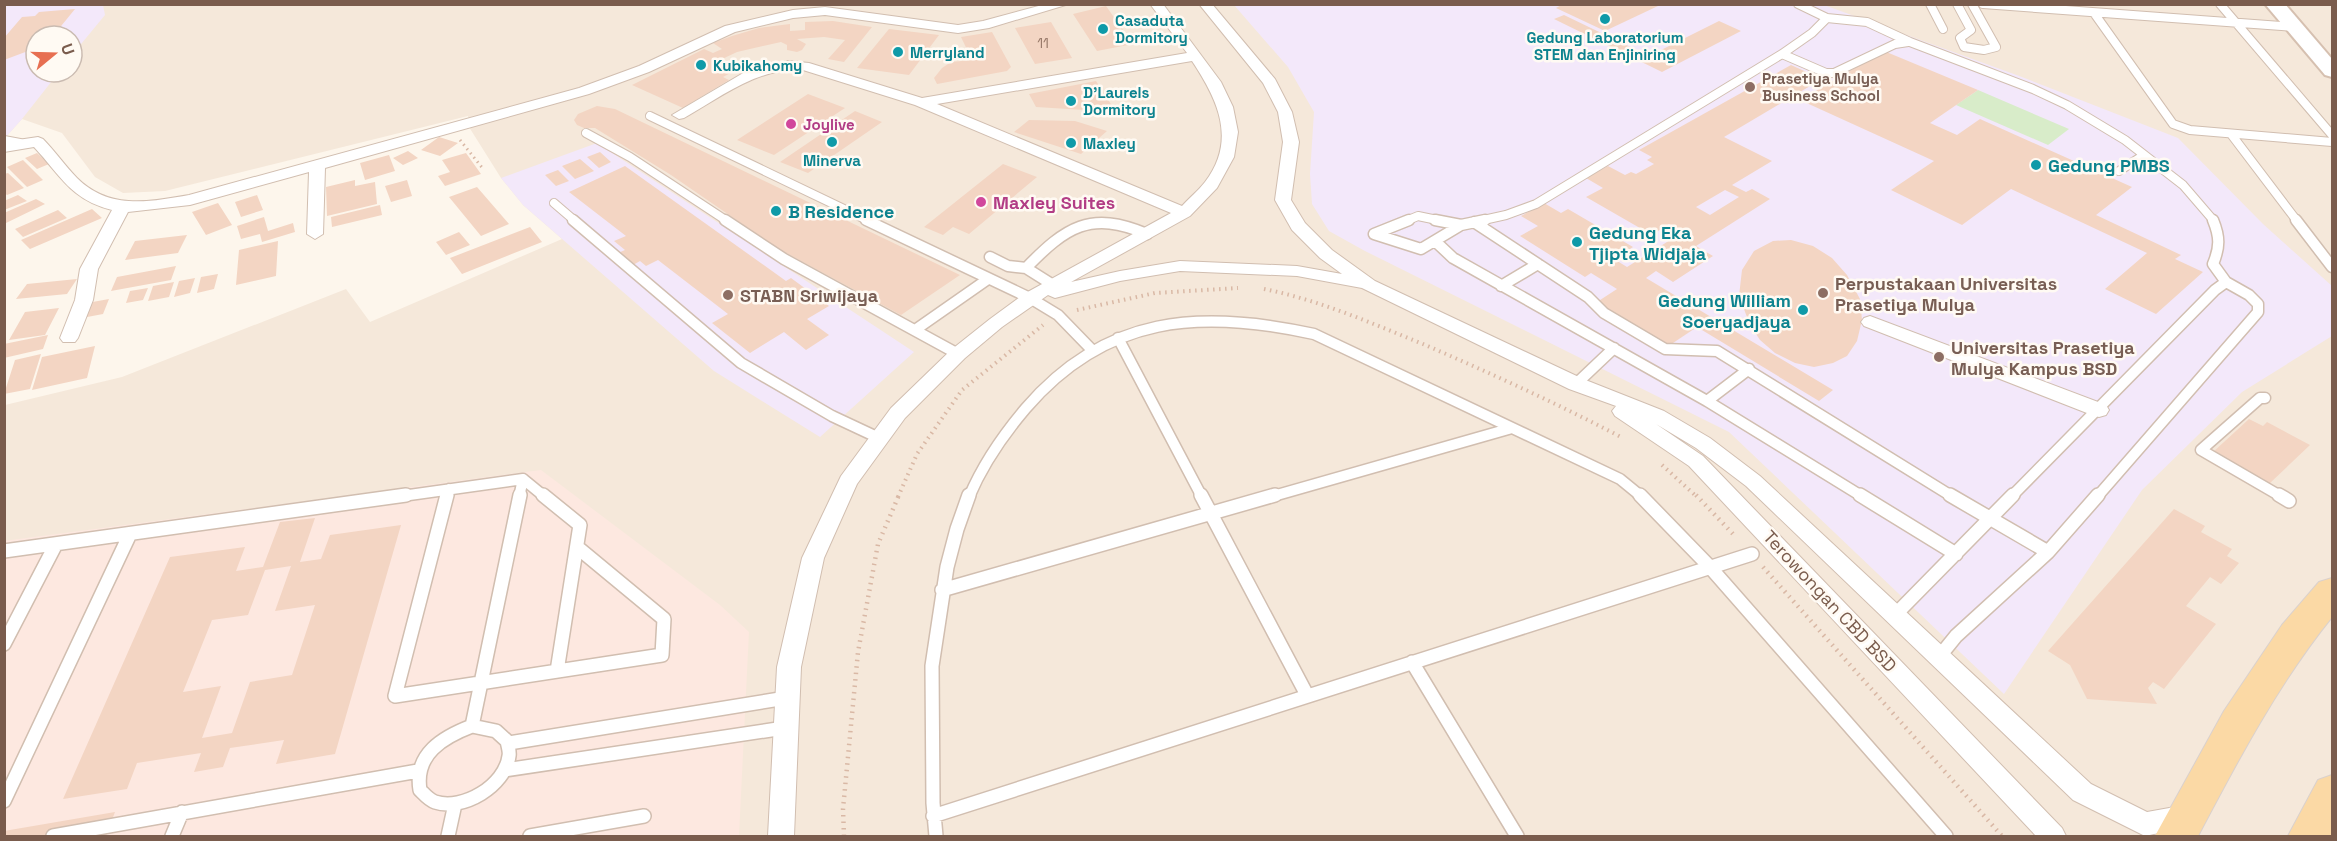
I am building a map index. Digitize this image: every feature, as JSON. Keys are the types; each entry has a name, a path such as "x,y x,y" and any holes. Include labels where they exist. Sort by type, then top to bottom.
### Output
{"main road":[{"path":"2274,4 2332,71"},
{"path":"2181,827 2238,723 2295,636 2332,592"},
{"path":"2309,837 2332,793"}],"street":[{"path":"10,143 38,142 78,188 96,200 122,207 142,208 190,200 610,82 644,69 700,41 766,19 825,11 958,29 984,25 1064,4"},
{"path":"781,837 784,728 789,667 813,558 848,481 898,413 958,354 1030,298 1184,213 1206,194 1222,168 1230,145 1230,117 1219,90 1156,4"},
{"path":"1205,4 1270,82 1285,112 1291,142 1283,200 1298,226 1326,254 1369,285 1581,386 1647,411 1702,443 1754,481 2082,792 2145,824 2181,827"},
{"path":"920,102 956,98 1195,56"},
{"path":"679,115 755,72 788,65 804,66 920,102 1184,213"},
{"path":"315,234 317,165"},
{"path":"69,338 84,300 88,269 122,207"},
{"path":"1030,298 1120,276 1180,266 1297,271 1369,285"},
{"path":"1870,322 2099,410"},
{"name":"Terowongan CBD BSD","path":"1581,386 1696,461 2053,837"}],"lane":[{"path":"1798,4 1827,18 1867,22 1910,42 2034,89 2067,105 2125,140 2183,185 2213,219 2220,236 2219,250 2213,264 2226,282 2249,295 2258,304 2258,312 2048,552 1956,636 1939,657"},
{"path":"1930,4 1943,29"},
{"path":"1957,4 1971,30 1960,38 1964,47 1975,50 1993,50 1996,47 1972,4"},
{"path":"1983,4 2294,27"},
{"path":"2220,4 2332,135"},
{"path":"2094,13 2173,124 2190,130 2332,142"},
{"path":"1461,225 1419,216 1374,234 1417,250 1436,242 1461,225 1536,204 1782,54 1812,33 1827,18"},
{"path":"1782,54 1826,73 1834,73 1895,44 1910,42"},
{"path":"650,116 1030,298 1058,315 1092,350"},
{"path":"586,133 630,157 784,259 958,354"},
{"path":"2231,134 2332,267"},
{"path":"2119,171 2144,155"},
{"path":"554,203 741,363 832,416 879,438"},
{"path":"1026,268 1042,250 1089,222 1109,220 1131,226 1146,234"},
{"path":"1474,222 1588,297 1604,313 1665,350 1717,351 1990,520 2048,552"},
{"path":"1436,242 1453,258 1707,401 1956,554"},
{"path":"990,257 1008,266 1026,268 1053,285"},
{"path":"1501,286 1539,264"},
{"path":"915,330 988,279"},
{"path":"1895,615 2215,290 2226,282"},
{"path":"936,837 933,816 931,667 942,590 964,510 983,468 1023,412 1060,374 1092,350 1119,338 1152,328 1206,321 1267,324 1314,334 1620,479 1648,502 1709,566 1946,837"},
{"path":"1119,338 1307,695"},
{"path":"1581,386 1614,348"},
{"path":"1707,401 1749,369"},
{"path":"2265,398 2260,398 2201,450 2289,501"},
{"path":"942,590 1512,428"},
{"path":"472,726 524,479"},
{"path":"4,551 524,479 580,525 557,671"},
{"path":"449,489 395,696 662,655 664,619 577,547"},
{"path":"4,801 130,534"},
{"path":"4,644 56,544"},
{"path":"933,816 1752,554"},
{"path":"1412,662 1517,837"},
{"path":"509,743 786,698"},
{"path":"472,726 489,727 502,733 509,743 510,756 505,770 492,786 475,798 455,804 433,802 420,790 418,771 429,751 449,735 472,726"},
{"path":"505,770 784,728"},
{"path":"53,837 418,771"},
{"path":"448,837 455,804"},
{"path":"172,837 182,812"},
{"path":"530,837 644,816"}],"path":[{"path":"450,128 484,170"}],"shaded area":[{"path":"5,5 2332,5 2332,836 5,836 5,405 122,377 346,289 370,322 562,239 523,205 501,178 469,127 468,116 165,191 123,193 95,177 62,133 22,119 5,138"},
{"path":"5,5 103,5 105,15 84,40 84,24 24,24 24,84 50,84 5,138"},
{"name":"Universitas Prasetiya Mulya Kampus BSD","path":"1234,5 1824,5 2022,77 2178,138 2263,224 2332,286 2332,336 2242,392 2142,490 2004,694 1729,432 1329,231 1312,204 1310,174 1314,112 1288,67"},
{"name":"STABN Sriwijaya","path":"597,143 914,352 820,437 714,371 523,205 501,178"},
{"path":"541,470 720,605 749,632 739,836 5,836 4,541"}],"green space":[{"path":"1978,90 2069,129 2048,145 1956,105"}],"building":[{"name":"Gedung Laboratorium STEM dan Enjiniring","path":"1563,4 1654,4 1658,6 1605,31 1556,8"},
{"name":"Casaduta Dormitory","path":"1106,6 1133,44 1097,51 1073,14"},
{"path":"75,9 63,24 24,24 24,52 4,60 4,38 22,17 35,16 39,12"},
{"path":"1564,15 1649,56 1719,21 1741,31 1662,72 1554,19"},
{"name":"Kubikahomy","path":"833,21 872,27 844,62 828,59 845,40 824,37 797,39 806,44 802,50 797,52 787,50 787,45 781,42 737,52 718,61 738,69 723,77 729,80 683,108 632,85 704,49 713,53 722,49 713,43 732,36 759,28 790,24 790,31 805,30 805,22"},
{"path":"1051,22 1072,58 1035,64 1015,28"},
{"name":"Merryland","path":"889,29 939,35 909,75 857,68"},
{"path":"992,32 1011,67 1007,71 937,84 934,78 942,68 951,62 972,60 961,37"},
{"path":"1884,51 1978,90 1930,123 1957,135 1980,119 2132,187 2096,215 2181,255 2175,259 2203,272 2156,314 2105,289 2147,253 2011,189 1962,225 1891,190 1934,161 1800,100"},
{"path":"1791,65 1822,79 1724,137 1772,161 1732,185 1746,192 1752,189 1770,199 1696,246 1713,256 1673,282 1656,271 1646,278 1833,390 1819,401 1697,327 1667,347 1597,302 1617,289 1591,273 1585,277 1520,236 1538,226 1521,216 1544,203 1561,213 1568,209 1633,247 1614,259 1627,267 1683,232 1669,224 1652,235 1586,197 1603,188 1586,178 1608,166 1625,175 1631,172 1636,174 1654,164 1647,160 1652,157 1639,150","holes":["1725,190 1739,197 1710,215 1696,207"]},
{"name":"D'Laurels Dormitory","path":"1096,81 1116,112 1036,107 1029,94"},
{"name":"Joylive","path":"808,94 845,108 774,155 737,140"},
{"name":"B Residence","path":"597,106 615,109 960,275 901,315 777,248 671,175 595,128 584,128 577,125 574,120 578,114"},
{"name":"Minerva","path":"855,111 882,122 808,173 780,162"},
{"name":"Maxley","path":"1029,120 1075,121 1107,131 1081,154 1014,132"},
{"path":"439,137 458,143 440,156 421,150"},
{"path":"408,151 418,158 403,165 393,158"},
{"path":"600,152 611,162 599,168 587,157"},
{"path":"37,153 49,164 37,169 25,158"},
{"path":"466,153 481,174 445,186 438,176 450,172 442,160"},
{"path":"389,155 395,171 365,180 360,163"},
{"path":"580,159 594,171 575,179 562,166"},
{"path":"23,160 43,180 27,187 7,167"},
{"name":"Maxley Suites","path":"1003,164 1037,177 969,234 953,227 943,235 924,227"},
{"path":"625,166 786,281 791,278 829,306 807,319 829,335 806,350 784,332 750,353 712,323 728,314 658,260 646,266 640,261 633,265 618,253 625,250 614,241 626,236 569,192"},
{"path":"558,170 569,181 556,186 545,175"},
{"path":"8,173 24,188 7,195 4,193 4,174"},
{"path":"355,180 355,186 375,182 377,204 327,216 326,187"},
{"path":"407,180 412,196 391,202 385,186"},
{"path":"477,187 509,224 481,236 449,197"},
{"path":"18,195 27,201 4,210 4,201"},
{"path":"257,195 263,210 241,217 235,202"},
{"path":"36,199 45,204 4,224 4,213"},
{"path":"218,203 232,225 206,235 192,212"},
{"path":"380,205 382,215 332,227 331,217"},
{"path":"92,209 102,218 30,249 21,240"},
{"path":"58,210 67,218 23,237 15,229"},
{"path":"264,217 268,231 293,223 295,232 262,242 260,234 241,239 237,226"},
{"path":"530,227 542,242 462,274 450,258"},
{"path":"459,232 470,245 446,255 436,242"},
{"path":"187,235 178,253 125,260 135,241"},
{"name":"Gedung William Soeryadjaya","path":"1791,240 1813,246 1832,258 1847,275 1860,299 1862,320 1857,341 1847,356 1833,363 1814,367 1795,363 1775,353 1760,340 1750,325 1739,296 1742,270 1754,251 1773,241"},
{"path":"278,241 276,276 236,285 239,250"},
{"path":"176,266 171,280 111,291 117,277"},
{"path":"218,274 214,289 197,293 201,277"},
{"path":"195,278 190,293 174,297 179,281"},
{"path":"77,279 67,294 16,299 27,284"},
{"path":"174,282 169,297 148,301 153,286"},
{"path":"148,288 143,300 126,303 130,291"},
{"path":"109,299 103,314 82,318 87,303"},
{"path":"59,308 45,335 9,340 25,312"},
{"path":"48,335 43,349 4,358 4,344"},
{"path":"95,346 87,378 32,390 42,357"},
{"path":"41,354 30,389 4,394 15,360"},
{"path":"2249,419 2263,426 2267,422 2310,445 2269,484 2212,453"},
{"path":"2174,509 2205,526 2201,532 2232,549 2227,556 2239,563 2221,584 2210,577 2186,606 2216,624 2164,689 2153,682 2148,688 2157,704 2087,699 2070,665 2048,651"},
{"path":"315,518 300,562 321,559 330,535 401,525 335,754 276,764 284,740 230,748 223,767 194,772 201,753 137,763 127,789 63,799 170,557 245,547 236,571 263,567 280,522","holes":["291,566 275,611 315,605 292,675 250,682 232,733 202,738 221,686 183,692 212,620 248,615 265,570"]},
{"path":"115,812 106,836 4,836 4,831"}],"place":[{"name":"Gedung Laboratorium STEM dan Enjiniring","path":"1605,19"},
{"name":"Casaduta Dormitory","path":"1103,29"},
{"name":"Merryland","path":"898,52"},
{"name":"Kubikahomy","path":"701,65"},
{"name":"Prasetiya Mulya Business School","path":"1750,87"},
{"name":"D'Laurels Dormitory","path":"1071,101"},
{"name":"Joylive","path":"791,124"},
{"name":"Minerva","path":"832,142"},
{"name":"Maxley","path":"1071,143"},
{"name":"Gedung PMBS","path":"2036,165"},
{"name":"Maxley Suites","path":"981,202"},
{"name":"B Residence","path":"776,211"},
{"name":"Gedung Eka Tjipta Widjaja","path":"1577,242"},
{"name":"Perpustakaan Universitas Prasetiya Mulya","path":"1823,293"},
{"name":"STABN Sriwijaya","path":"728,295"},
{"name":"Gedung William Soeryadjaya","path":"1803,310"},
{"name":"Universitas Prasetiya Mulya Kampus BSD","path":"1939,357"}]}
